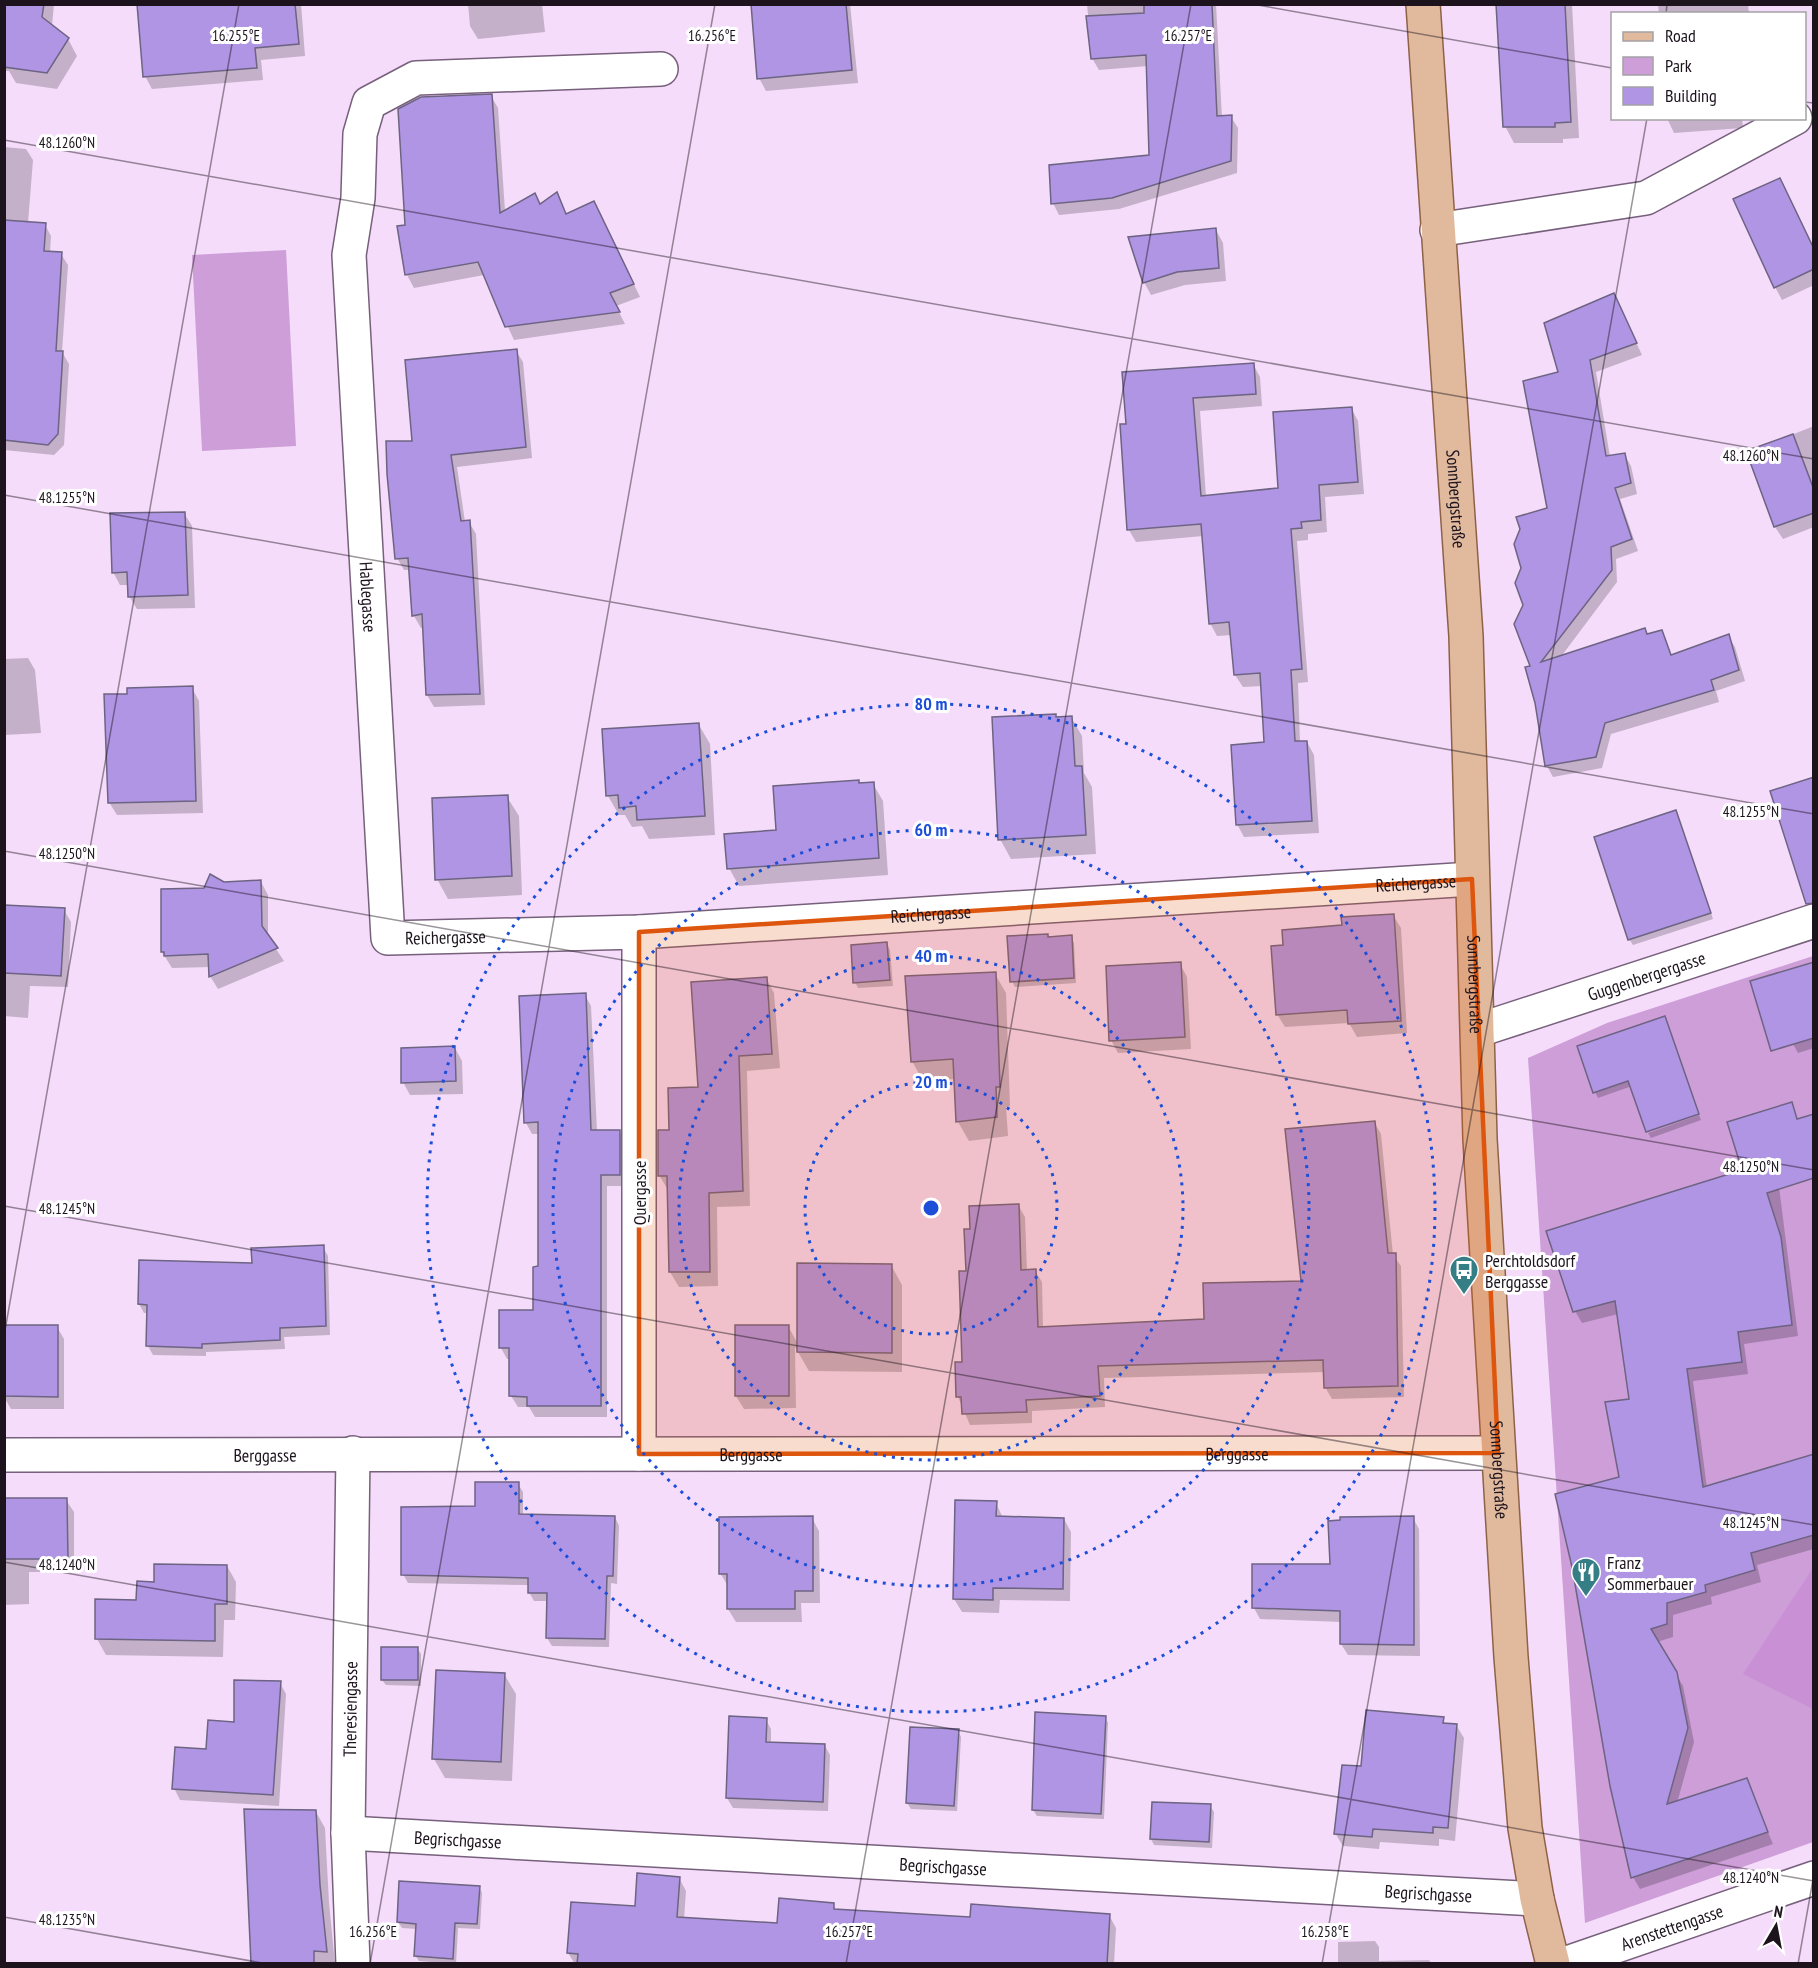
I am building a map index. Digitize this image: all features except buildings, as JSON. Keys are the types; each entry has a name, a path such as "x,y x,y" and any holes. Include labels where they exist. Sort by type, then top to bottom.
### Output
{"main road":[{"name":"Sonnbergstraße","path":"1423,4 1466,636 1472,879 1479,1030 1480,1139 1498,1453 1525,1828 1537,1899 1552,1964"}],"street":[{"name":"Hablegasse","path":"388,938 349,255 358,198 360,134 369,103 416,78 661,69"},
{"path":"1437,230 1646,198 1792,120"},
{"name":"Reichergasse","path":"388,938 639,932 1472,879"},
{"name":"Guggenbergergasse","path":"1479,1030 1814,921"},
{"name":"Quergasse","path":"639,932 639,1454"},
{"name":"Theresiengasse","path":"352,1964 348,1833 353,1453"},
{"name":"Berggasse","path":"4,1455 1498,1453"},
{"name":"Begrischgasse","path":"348,1833 1537,1899"},
{"name":"Arenstettengasse","path":"1564,1964 1814,1878"}],"highlighted area":[{"path":"1472,879 1498,1453 639,1454 639,932"}],"green space":[{"path":"286,250 296,446 202,451 192,255"},
{"path":"1813,956 1813,1842 1585,1923 1528,1058 1607,1023"}],"shaded area":[{"path":"1813,1568 1813,1709 1743,1674"}],"place":[{"name":"Perchtoldsdorf Berggasse","path":"1464,1296"},
{"name":"Franz Sommerbauer","path":"1586,1598"}]}
